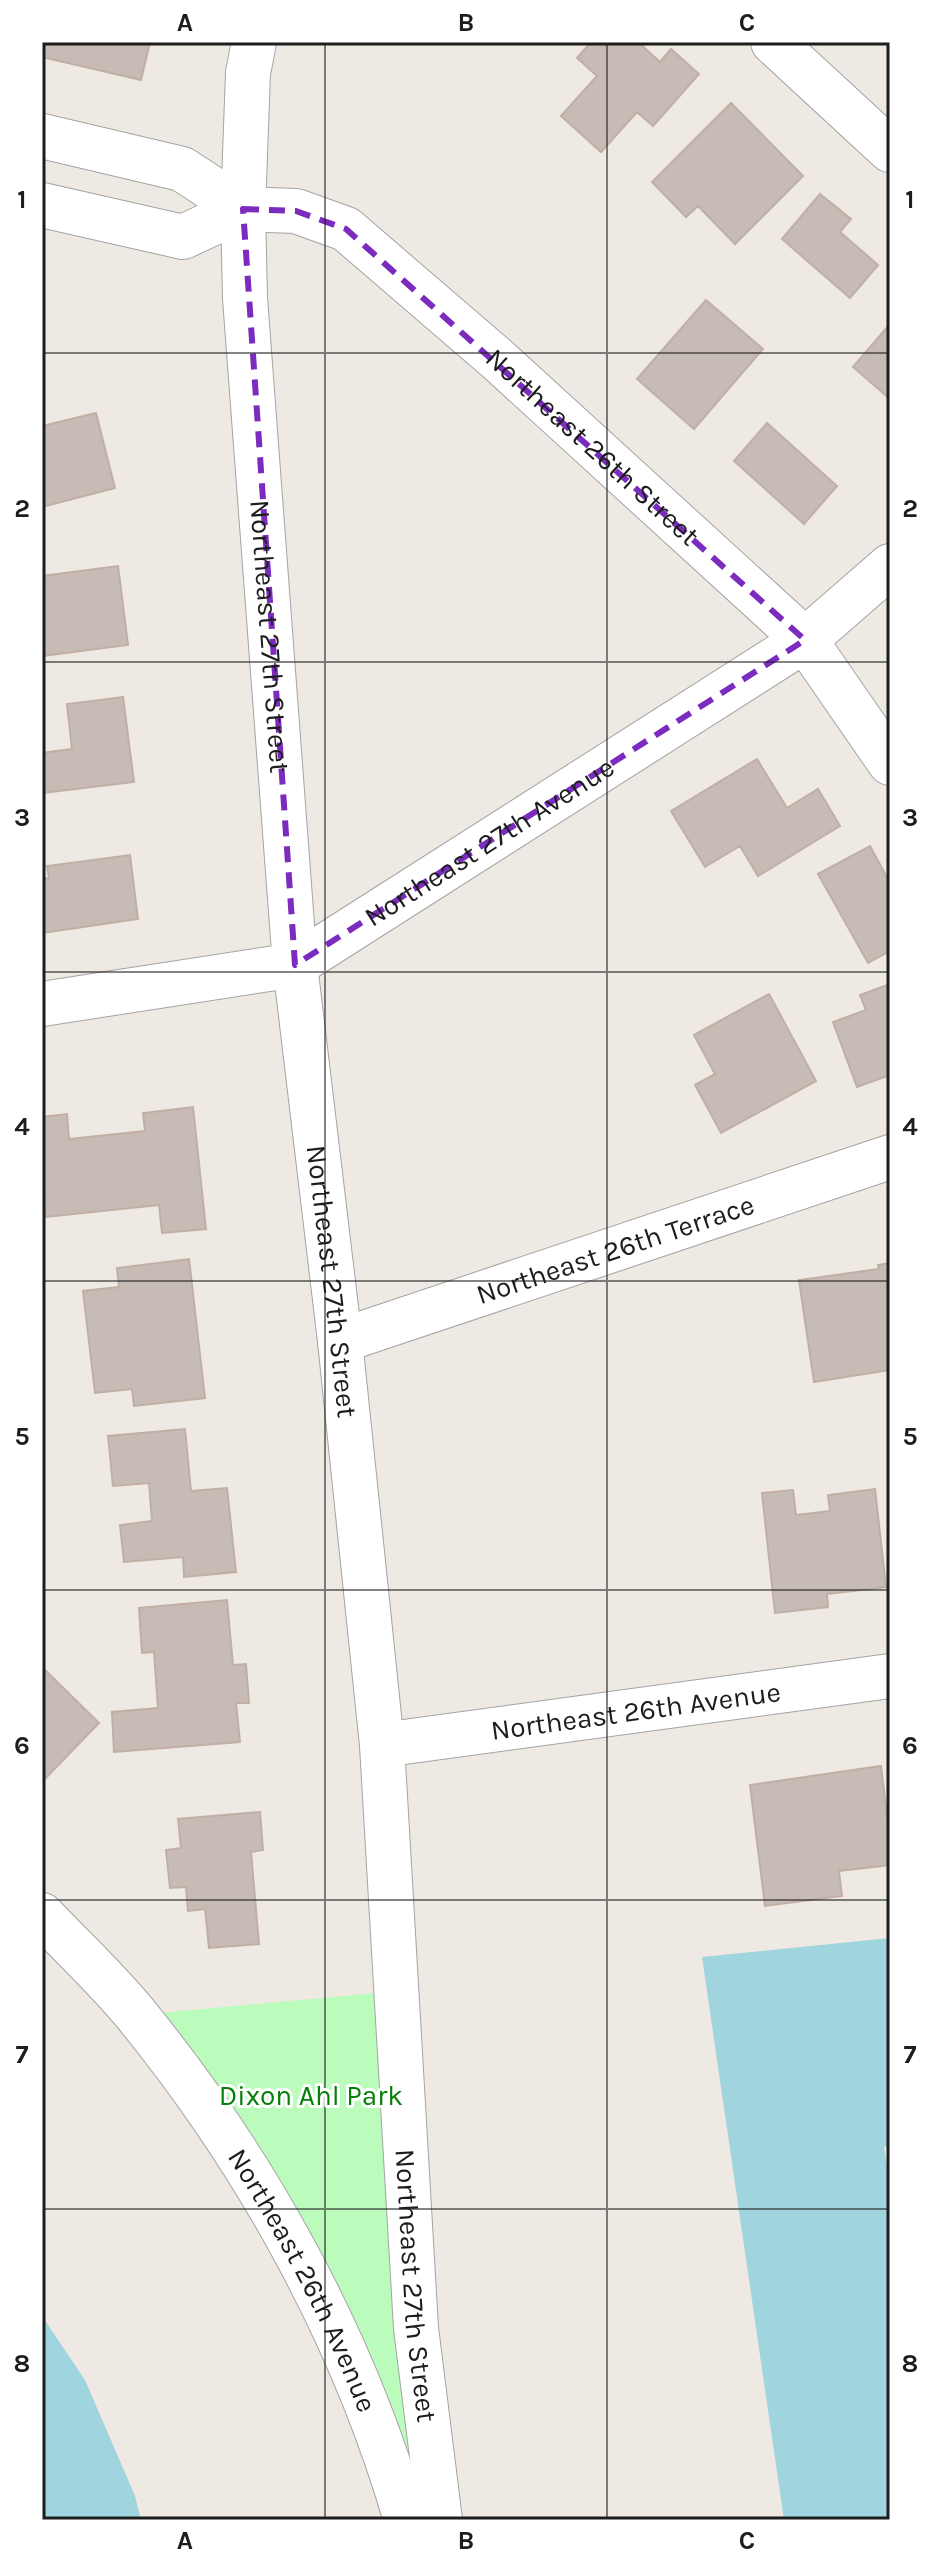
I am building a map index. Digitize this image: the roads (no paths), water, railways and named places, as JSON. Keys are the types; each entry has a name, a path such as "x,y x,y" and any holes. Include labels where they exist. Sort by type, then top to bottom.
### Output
{"street":[{"name":"Northeast 27th Street","path":"254,42 248,73 243,209 245,298 295,965 340,1341 382,1745 416,2328 440,2520"},
{"path":"773,42 890,150"},
{"path":"42,136 182,169 243,209"},
{"path":"42,205 183,237 243,209"},
{"name":"Northeast 26th Street","path":"243,209 296,211 346,229 496,358 805,640 890,763"},
{"name":"Northeast 27th Avenue","path":"42,1004 295,965 805,640 890,566"},
{"name":"Northeast 26th Terrace","path":"340,1341 890,1157"},
{"name":"Northeast 26th Avenue","path":"382,1745 890,1676"},
{"name":"Northeast 26th Avenue","path":"42,1915 137,2015 221,2127 281,2224 339,2340 392,2473 406,2520"}],"water":[{"path":"890,1938 890,2146 884,2147 890,2186 890,2520 784,2520 702,1957"},
{"path":"42,2316 85,2380 135,2496 141,2520 42,2520"}],"park label":[{"name":"Dixon Ahl Park","path":"311,2095"}]}
